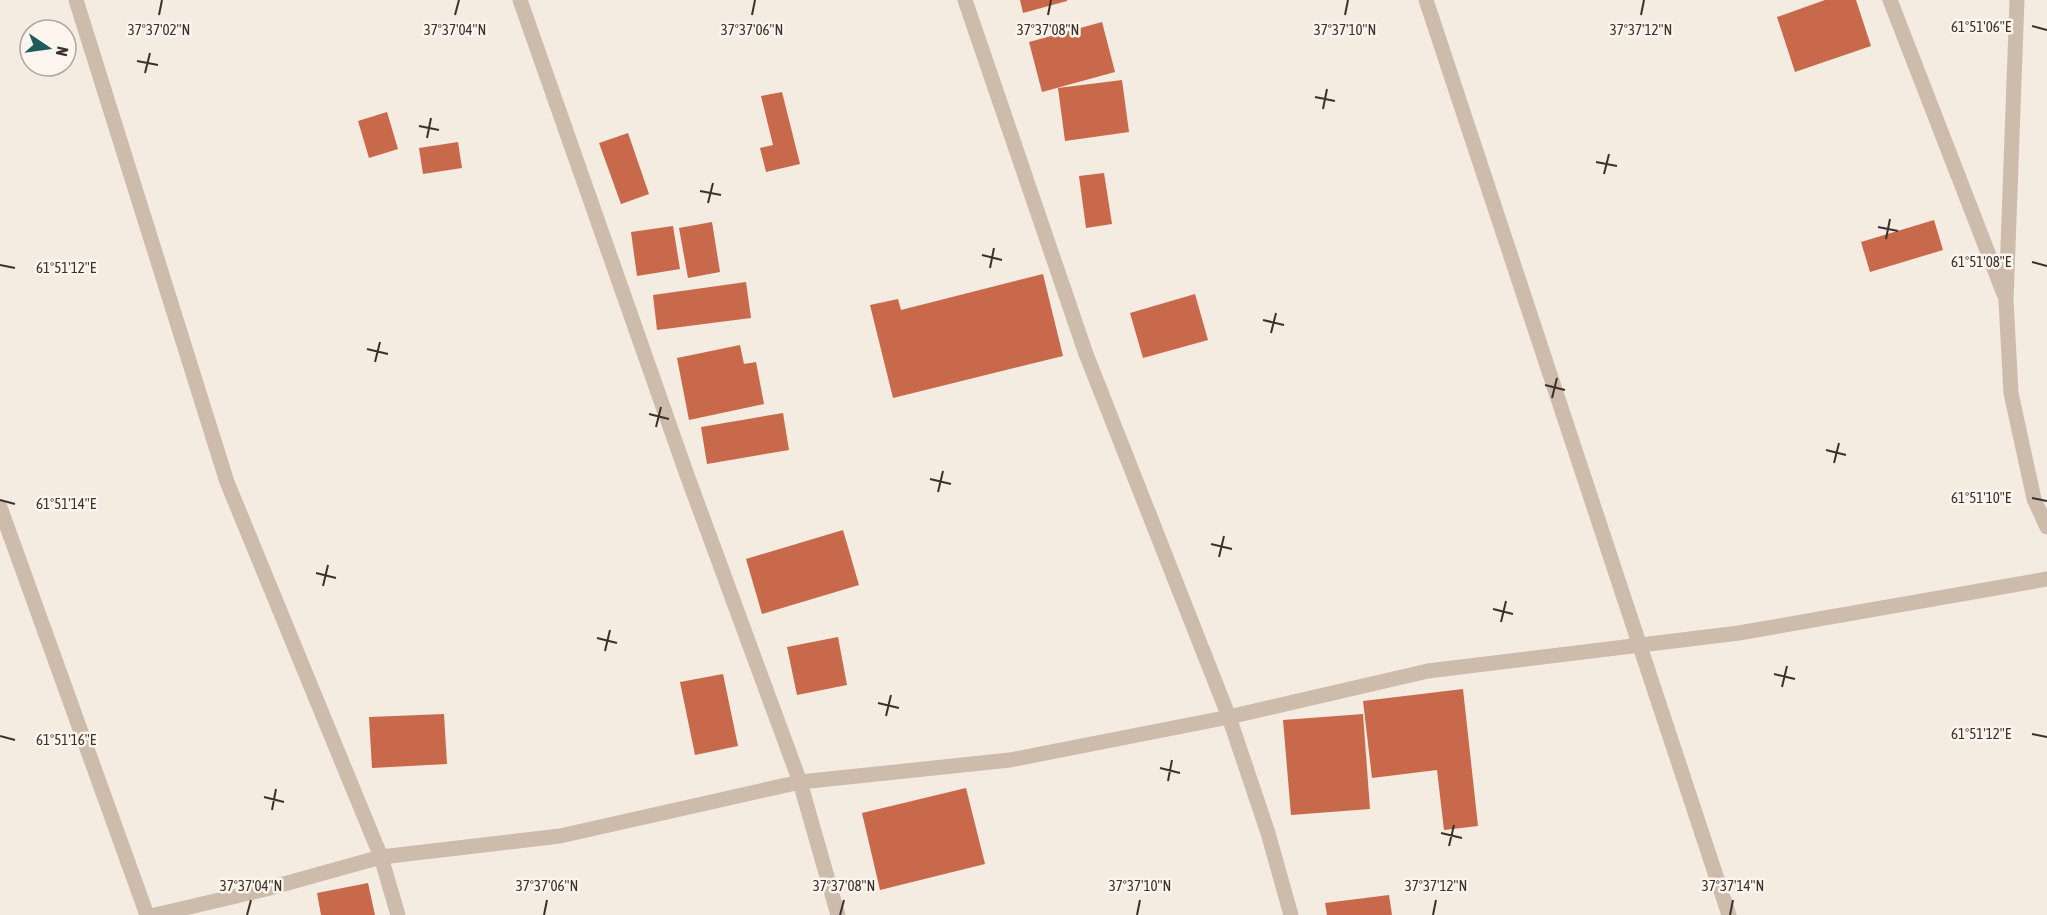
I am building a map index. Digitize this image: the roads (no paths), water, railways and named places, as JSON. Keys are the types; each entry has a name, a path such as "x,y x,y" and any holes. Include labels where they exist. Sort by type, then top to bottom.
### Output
{"street":[{"path":"76,0 227,482 381,857 398,915"},
{"path":"520,0 687,475 801,782 838,915"},
{"path":"965,0 1086,354 1229,717 1268,833 1291,915"},
{"path":"1426,0 1729,915"},
{"path":"1890,0 2007,301"},
{"path":"2017,0 2007,301 2011,393 2034,499 2047,527"},
{"path":"0,507 147,915"},
{"path":"155,915 266,890 381,857 560,836 801,782 1010,760 1229,717 1428,671 1739,633 2047,579"}]}
